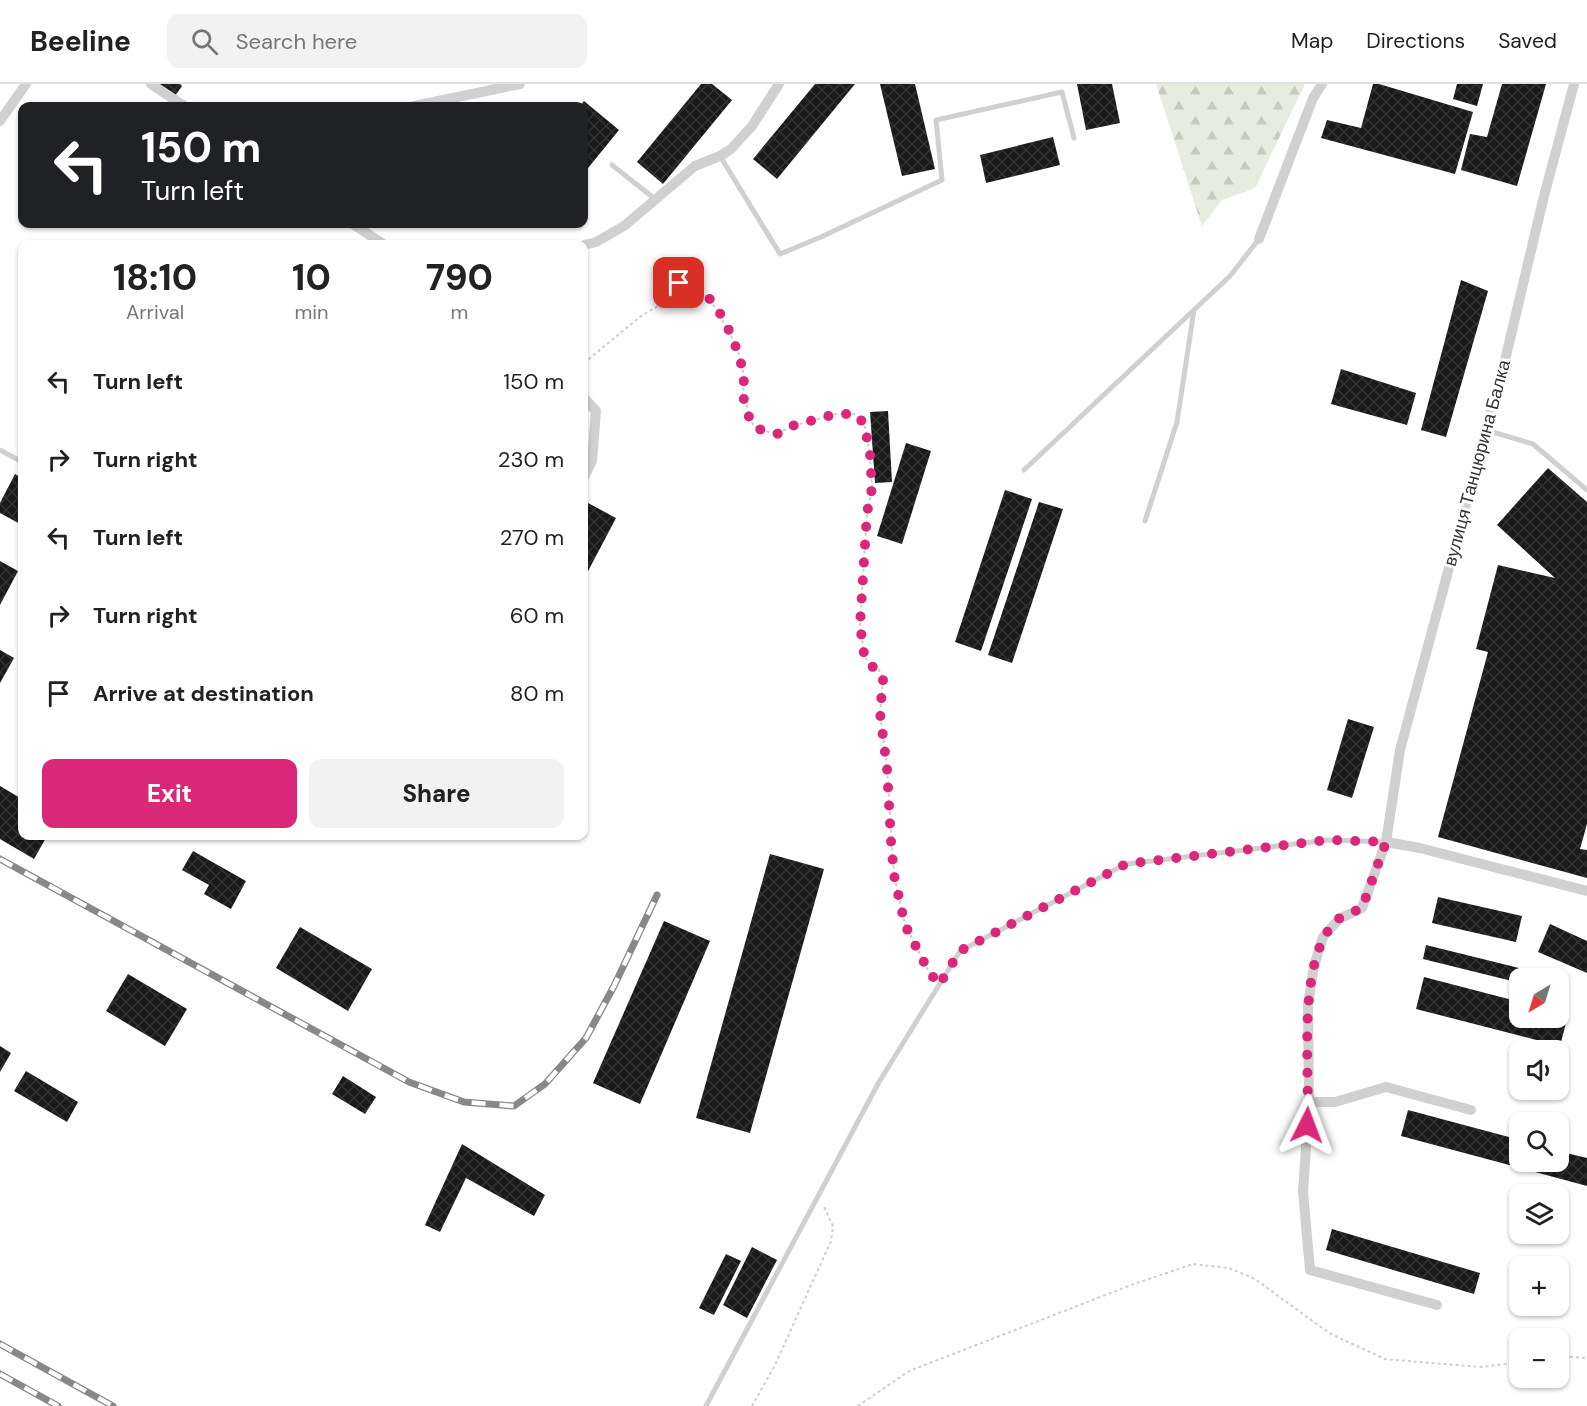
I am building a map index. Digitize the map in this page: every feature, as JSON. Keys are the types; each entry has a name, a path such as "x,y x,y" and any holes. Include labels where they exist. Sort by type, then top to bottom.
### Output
{"street":[{"path":"0,121 26,84"},
{"path":"151,84 178,102"},
{"path":"433,102 520,84"},
{"path":"588,244 609,236 624,226 695,166 720,156 737,144 752,126 779,84"},
{"path":"1259,239 1313,98 1322,84"},
{"name":"вулиця Танцюрина Балка","path":"1437,1305 1310,1270 1303,1192 1309,1102 1308,1004 1314,966 1323,937 1339,919 1362,908 1386,842 1400,750 1486,430 1574,84"},
{"path":"360,228 377,240"},
{"path":"588,402 596,411 592,461 588,469"},
{"path":"1386,842 1420,848 1587,891"},
{"path":"1309,1102 1335,1102 1386,1087 1471,1110"}],"lane":[{"path":"720,156 780,254 942,180 936,120 1062,92 1074,138"},
{"path":"612,165 656,200"},
{"path":"1024,470 1230,276 1259,239"},
{"path":"1145,521 1177,422 1194,310"},
{"path":"1486,430 1533,444 1587,490"},
{"path":"0,450 18,460"},
{"path":"706,1406 879,1082 960,951 1126,864 1328,840 1386,842"}],"path":[{"path":"588,360 641,316 663,303 671,289 679,283 685,283 701,290 715,307 736,347 744,375 743,394 753,425 761,430 777,434 792,426 836,414 854,414 860,418 865,428 870,454 872,488 867,513 860,625 864,654 869,665 879,670 883,680 880,713 887,768 894,875 905,925 928,970 939,985"},
{"path":"752,1406 775,1365 831,1241 833,1226 818,1196"},
{"path":"858,1406 909,1371 1134,1284 1193,1264 1229,1268 1256,1279 1329,1333 1386,1359 1481,1367 1509,1363"},
{"path":"1569,1357 1587,1358"}],"green space":[{"path":"1156,84 1305,84 1255,188 1222,200 1202,226"}],"building":[{"path":"158,84 180,84 182,86 175,96"},
{"path":"701,84 712,84 732,100 663,184 637,162"},
{"path":"815,84 855,84 777,179 753,159"},
{"path":"880,84 915,84 935,169 902,176"},
{"path":"1077,84 1112,84 1120,123 1086,130"},
{"path":"1373,84 1473,112 1455,174 1321,138 1327,120 1361,128"},
{"path":"1457,84 1483,84 1477,106 1453,99"},
{"path":"1502,84 1546,84 1517,186 1461,170 1470,134 1487,137"},
{"path":"588,104 619,130 588,168"},
{"path":"1053,137 1060,165 986,183 980,155"},
{"path":"1461,280 1488,291 1446,437 1421,430"},
{"path":"1341,369 1416,393 1407,425 1331,404"},
{"path":"888,411 892,482 875,483 870,412"},
{"path":"906,443 931,451 902,544 877,536"},
{"path":"1548,468 1587,502 1587,824 1580,849 1587,850 1587,878 1438,837 1488,652 1476,649 1498,565 1555,578 1497,525"},
{"path":"15,474 18,476 18,523 0,513 0,503"},
{"path":"1005,490 1032,499 981,651 955,642"},
{"path":"1039,502 1063,509 1012,663 988,655"},
{"path":"588,503 616,518 588,571"},
{"path":"0,561 18,571 0,605"},
{"path":"0,650 14,658 0,683"},
{"path":"1348,719 1374,727 1352,798 1327,790"},
{"path":"0,786 18,797 18,840 45,840 34,859 0,839"},
{"path":"193,851 246,881 231,909 204,894 209,885 182,870"},
{"path":"770,854 824,869 750,1133 696,1118"},
{"path":"1438,897 1522,916 1516,942 1432,923"},
{"path":"664,921 710,941 640,1104 593,1083"},
{"path":"1550,924 1587,941 1587,973 1538,952"},
{"path":"300,927 372,969 348,1011 276,968"},
{"path":"1426,945 1519,968 1509,968 1509,980 1423,959"},
{"path":"128,974 187,1009 165,1046 106,1011"},
{"path":"1424,977 1509,999 1509,1028 1565,1028 1562,1040 1537,1040 1416,1009"},
{"path":"0,1046 11,1053 0,1072"},
{"path":"26,1071 78,1102 67,1122 14,1091"},
{"path":"343,1076 376,1097 365,1114 332,1094"},
{"path":"1408,1110 1509,1137 1509,1165 1401,1136"},
{"path":"462,1144 545,1195 534,1216 466,1178 440,1232 425,1225"},
{"path":"1569,1154 1587,1158 1587,1186 1535,1172 1569,1172"},
{"path":"1332,1229 1480,1273 1474,1294 1326,1250"},
{"path":"752,1247 777,1260 747,1318 723,1305"},
{"path":"726,1254 741,1261 714,1315 699,1308"}],"railway":[{"path":"0,859 409,1082 464,1102 514,1106 545,1084 586,1038 614,986 657,895"},
{"path":"0,1344 113,1406"},
{"path":"0,1374 58,1406"}],"route":[{"path":"679,283 685,283 701,290 715,307 726,326 736,347 744,375 743,394 753,425 761,430 777,434 792,426 836,414 854,414 860,418 865,428 870,454 872,488 867,513 860,625 864,654 869,665 879,670 883,680 880,713 887,768 894,875 905,925 928,970 939,985 960,951 1126,864 1328,840 1386,842 1362,908 1339,919 1323,937 1314,966 1308,1004 1309,1102 1307,1125"}]}
